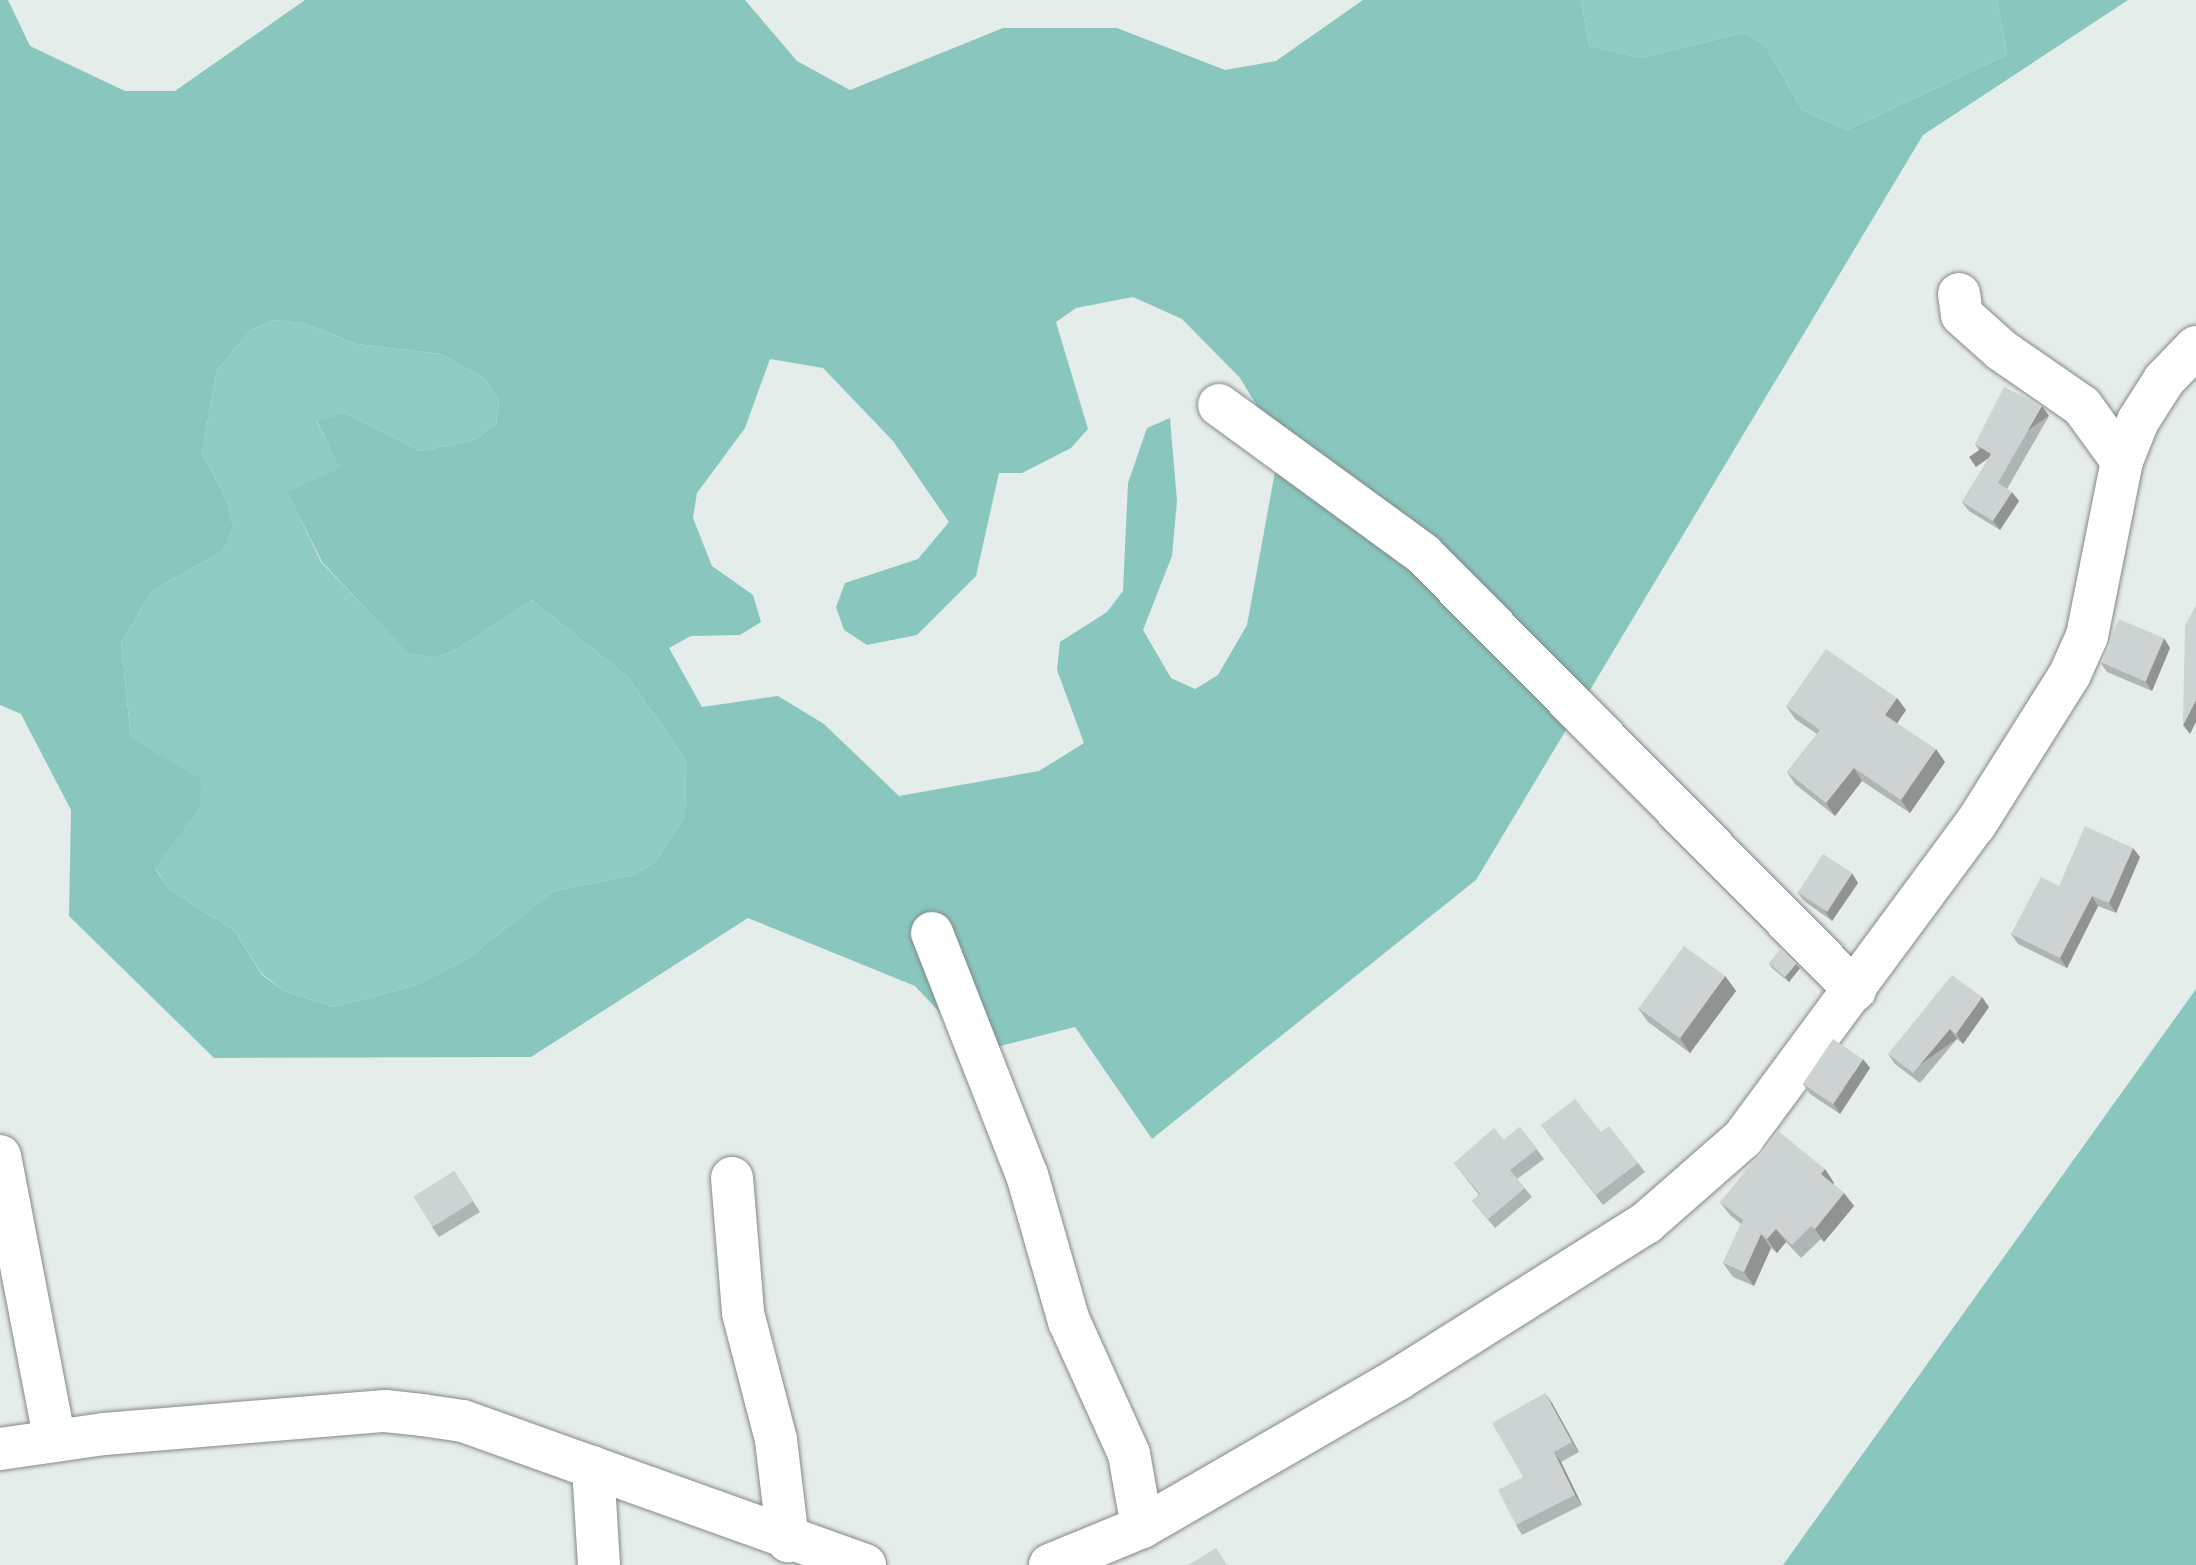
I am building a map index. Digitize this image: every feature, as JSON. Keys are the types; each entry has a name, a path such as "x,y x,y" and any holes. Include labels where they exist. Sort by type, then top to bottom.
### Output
{"street":[{"path":"1959,294 1962,315 2001,350 2082,406 2122,461"},
{"path":"1050,1565 1142,1527 1296,1442 1646,1223 1743,1138 1975,825 2070,674 2087,636 2122,461 2144,410 2196,347"},
{"path":"1219,405 1423,554 1855,990"},
{"path":"932,933 1027,1175 1069,1321 1129,1454 1142,1527"},
{"path":"0,1156 55,1441"},
{"path":"732,1178 743,1313 776,1440 788,1541"},
{"path":"0,1449 55,1441 385,1411 463,1421 788,1541 860,1564"},
{"path":"593,1467 599,1565"}],"shaded area":[{"path":"0,0 8,0 30,46 125,91 175,91 305,0 745,0 797,61 850,90 1003,28 1117,28 1225,70 1276,61 1363,0 1581,0 1589,46 1642,58 1743,33 1765,45 1802,110 1847,130 2007,55 1997,0 2128,0 1923,135 1476,880 1152,1139 1075,1027 977,1052 915,986 748,918 531,1057 214,1058 69,916 71,810 21,714 0,705","holes":["1133,297 1182,319 1240,378 1280,444 1247,625 1218,675 1195,689 1171,678 1143,630 1172,556 1177,501 1170,418 1147,428 1128,483 1123,591 1107,612 1060,642 1057,670 1084,743 1039,771 899,796 824,724 778,696 702,707 669,648 691,636 740,635 761,622 753,595 712,566 693,518 697,493 745,428 770,359 823,368 893,441 949,522 918,559 845,583 836,607 844,630 867,645 917,635 976,576 999,473 1022,473 1071,448 1088,429 1056,322 1076,308","273,320 304,323 357,344 441,354 484,378 499,400 496,425 472,441 420,451 345,413 317,421 340,468 287,492 322,562 408,653 435,658 457,649 532,600 629,678 686,761 685,815 657,860 634,875 553,891 466,960 417,985 334,1007 284,991 262,975 235,931 169,889 155,869 200,807 201,779 131,738 121,642 152,591 223,551 233,527 227,501 202,453 217,370 251,330"]},
{"path":"1581,0 1997,0 2007,55 1847,130 1802,110 1765,45 1743,33 1642,58 1589,46"},
{"path":"273,320 304,323 357,344 441,354 484,378 499,400 496,425 472,441 420,451 345,413 317,422 341,468 288,493 321,562 409,653 435,658 457,649 532,600 629,678 686,761 685,815 657,860 634,875 553,891 466,960 417,985 334,1007 284,991 262,974 235,931 169,889 155,868 200,807 131,738 121,642 152,591 223,551 233,527 227,501 202,453 217,370 251,330"},
{"path":"2196,989 2196,1565 1783,1565"}],"building":[{"path":"2004,387 2042,406 1998,483 2012,492 1993,521 1962,502 1991,454 1975,444"},
{"path":"2196,605 2196,700 2183,725 2185,626"},
{"path":"2119,619 2164,638 2146,681 2101,662"},
{"path":"1826,649 1897,698 1885,715 1936,749 1901,800 1854,768 1826,803 1787,772 1820,730 1786,706"},
{"path":"2085,826 2133,848 2109,903 2092,896 2060,958 2011,934 2041,877 2059,886"},
{"path":"1823,854 1852,873 1827,912 1798,893"},
{"path":"1684,946 1725,976 1680,1038 1639,1008"},
{"path":"1781,948 1796,964 1785,977 1769,963"},
{"path":"1952,975 1982,997 1956,1034 1950,1029 1913,1073 1888,1054"},
{"path":"1833,1039 1863,1059 1833,1104 1803,1084"},
{"path":"1575,1099 1601,1132 1609,1126 1638,1163 1596,1195 1541,1125"},
{"path":"1520,1127 1537,1149 1510,1170 1525,1188 1488,1219 1472,1201 1480,1194 1454,1163 1494,1128 1504,1140"},
{"path":"1778,1131 1825,1169 1821,1174 1844,1193 1815,1229 1811,1226 1792,1245 1776,1229 1767,1239 1761,1234 1744,1272 1723,1263 1743,1220 1720,1202"},
{"path":"454,1171 473,1202 432,1227 413,1196"},
{"path":"1545,1393 1572,1442 1554,1452 1575,1495 1516,1525 1498,1490 1523,1477 1492,1423"},
{"path":"1216,1548 1227,1565 1188,1565"}]}
